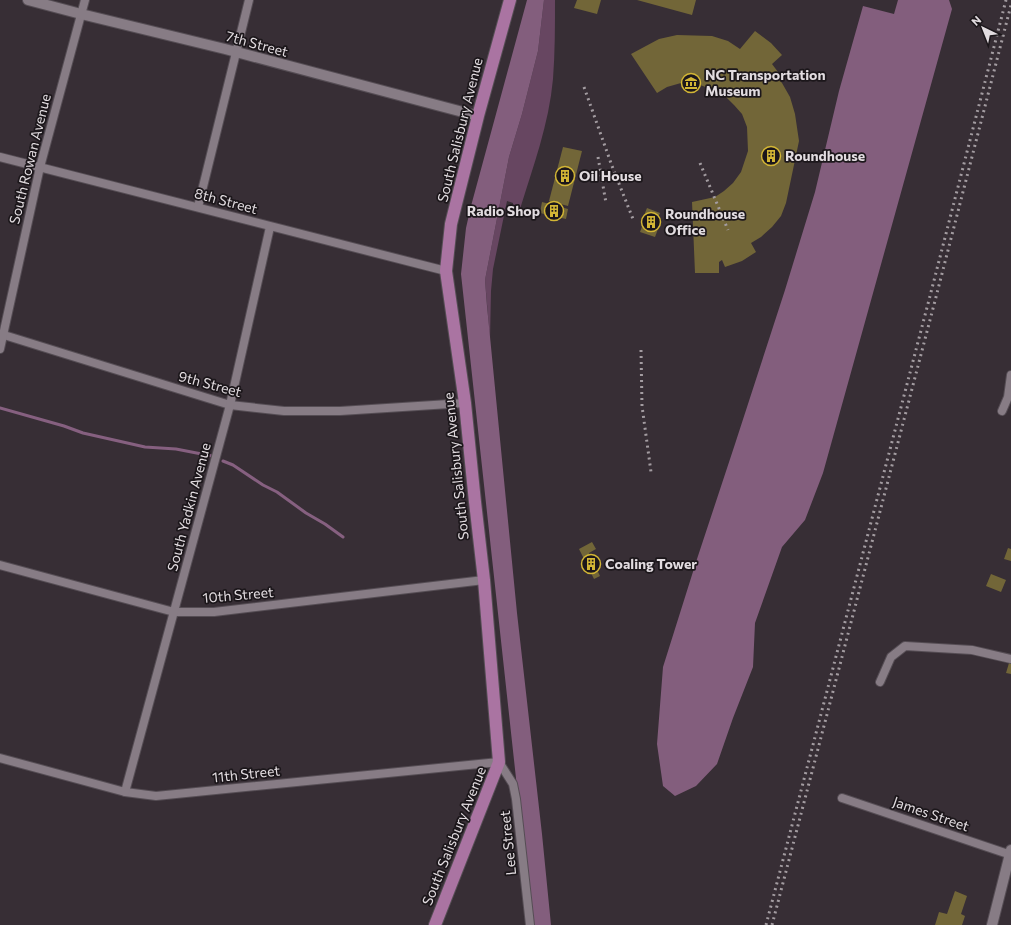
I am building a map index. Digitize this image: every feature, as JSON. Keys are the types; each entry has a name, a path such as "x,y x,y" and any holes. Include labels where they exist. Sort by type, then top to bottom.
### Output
{"main road":[{"name":"South Salisbury Avenue","path":"435,925 500,762 484,580 474,502 465,403 446,272 451,224 478,116 510,0"}],"street":[{"name":"7th Street","path":"28,0 478,116"},
{"name":"South Rowan Avenue","path":"0,349 40,167 85,0"},
{"path":"198,207 249,0"},
{"name":"8th Street","path":"0,157 446,272"},
{"name":"South Yadkin Avenue","path":"125,792 230,405 270,227"},
{"name":"9th Street","path":"4,335 230,405 284,411 340,411 465,403"},
{"path":"1002,411 1010,397 1011,375"},
{"name":"10th Street","path":"0,565 174,612 214,612 484,580"},
{"path":"880,682 891,657 905,646 972,650 1011,659"},
{"name":"11th Street","path":"0,758 125,792 156,796 500,762"},
{"name":"Lee Street","path":"500,762 513,784 516,799 530,925"},
{"name":"James Street","path":"842,798 1011,853"},
{"path":"992,925 1011,853"}],"shaded area":[{"path":"527,0 544,0 538,51 509,157 485,280 517,613 551,925 532,925 461,274 466,228 471,206"},
{"path":"544,0 555,0 554,59 551,96 540,145 520,209 513,207 513,203 507,201 493,269 490,340 485,280 509,157 538,51"},
{"path":"898,0 949,0 952,9 823,473 805,520 782,547 755,623 753,667 717,764 696,786 675,796 663,786 657,744 663,667 785,290 815,192 839,91 863,6 894,14"}],"building":[{"path":"577,0 601,0 597,14 574,8"},
{"path":"637,0 696,0 692,15"},
{"name":"Roundhouse","path":"755,31 771,43 782,55 772,64 778,72 775,75 782,83 790,97 795,114 799,141 786,203 781,216 772,227 761,237 751,243 756,252 742,261 725,267 722,260 719,262 719,273 695,273 692,202 715,197 733,183 741,172 748,151 747,127 742,114 725,96 703,86 692,83 681,83 667,87 657,93 631,54 659,39 677,35 712,36 728,41 740,49"},
{"name":"Oil House","path":"563,147 582,151 568,206 549,201"},
{"name":"Radio Shop","path":"542,202 568,209 566,219 540,213"},
{"name":"Roundhouse Office","path":"647,208 660,213 657,220 661,221 655,237 640,232 643,224 641,223"},
{"name":"Coaling Tower","path":"592,542 596,549 589,553 600,576 594,579 579,549"},
{"path":"1008,548 1011,549 1011,561 1004,559"},
{"path":"991,574 1006,580 1001,592 986,586"},
{"path":"1009,663 1011,663 1011,674 1006,673"},
{"path":"955,891 967,896 961,914 965,916 962,925 935,925 939,912 947,914"}],"waterway":[{"path":"0,408 64,426 83,433 145,447 176,449 212,456"},
{"path":"223,461 233,465 263,485 277,492 343,537"}],"railway":[{"path":"766,925 1006,0"},
{"path":"772,925 1011,5"},
{"path":"584,87 612,166 633,219"},
{"path":"598,157 606,203"},
{"path":"700,163 728,230"},
{"path":"641,350 642,406 651,472"}],"place":[{"name":"NC Transportation Museum","path":"691,83"},
{"name":"Roundhouse","path":"771,156"},
{"name":"Oil House","path":"565,176"},
{"name":"Radio Shop","path":"554,211"},
{"name":"Roundhouse Office","path":"651,222"},
{"name":"Coaling Tower","path":"591,564"}]}
